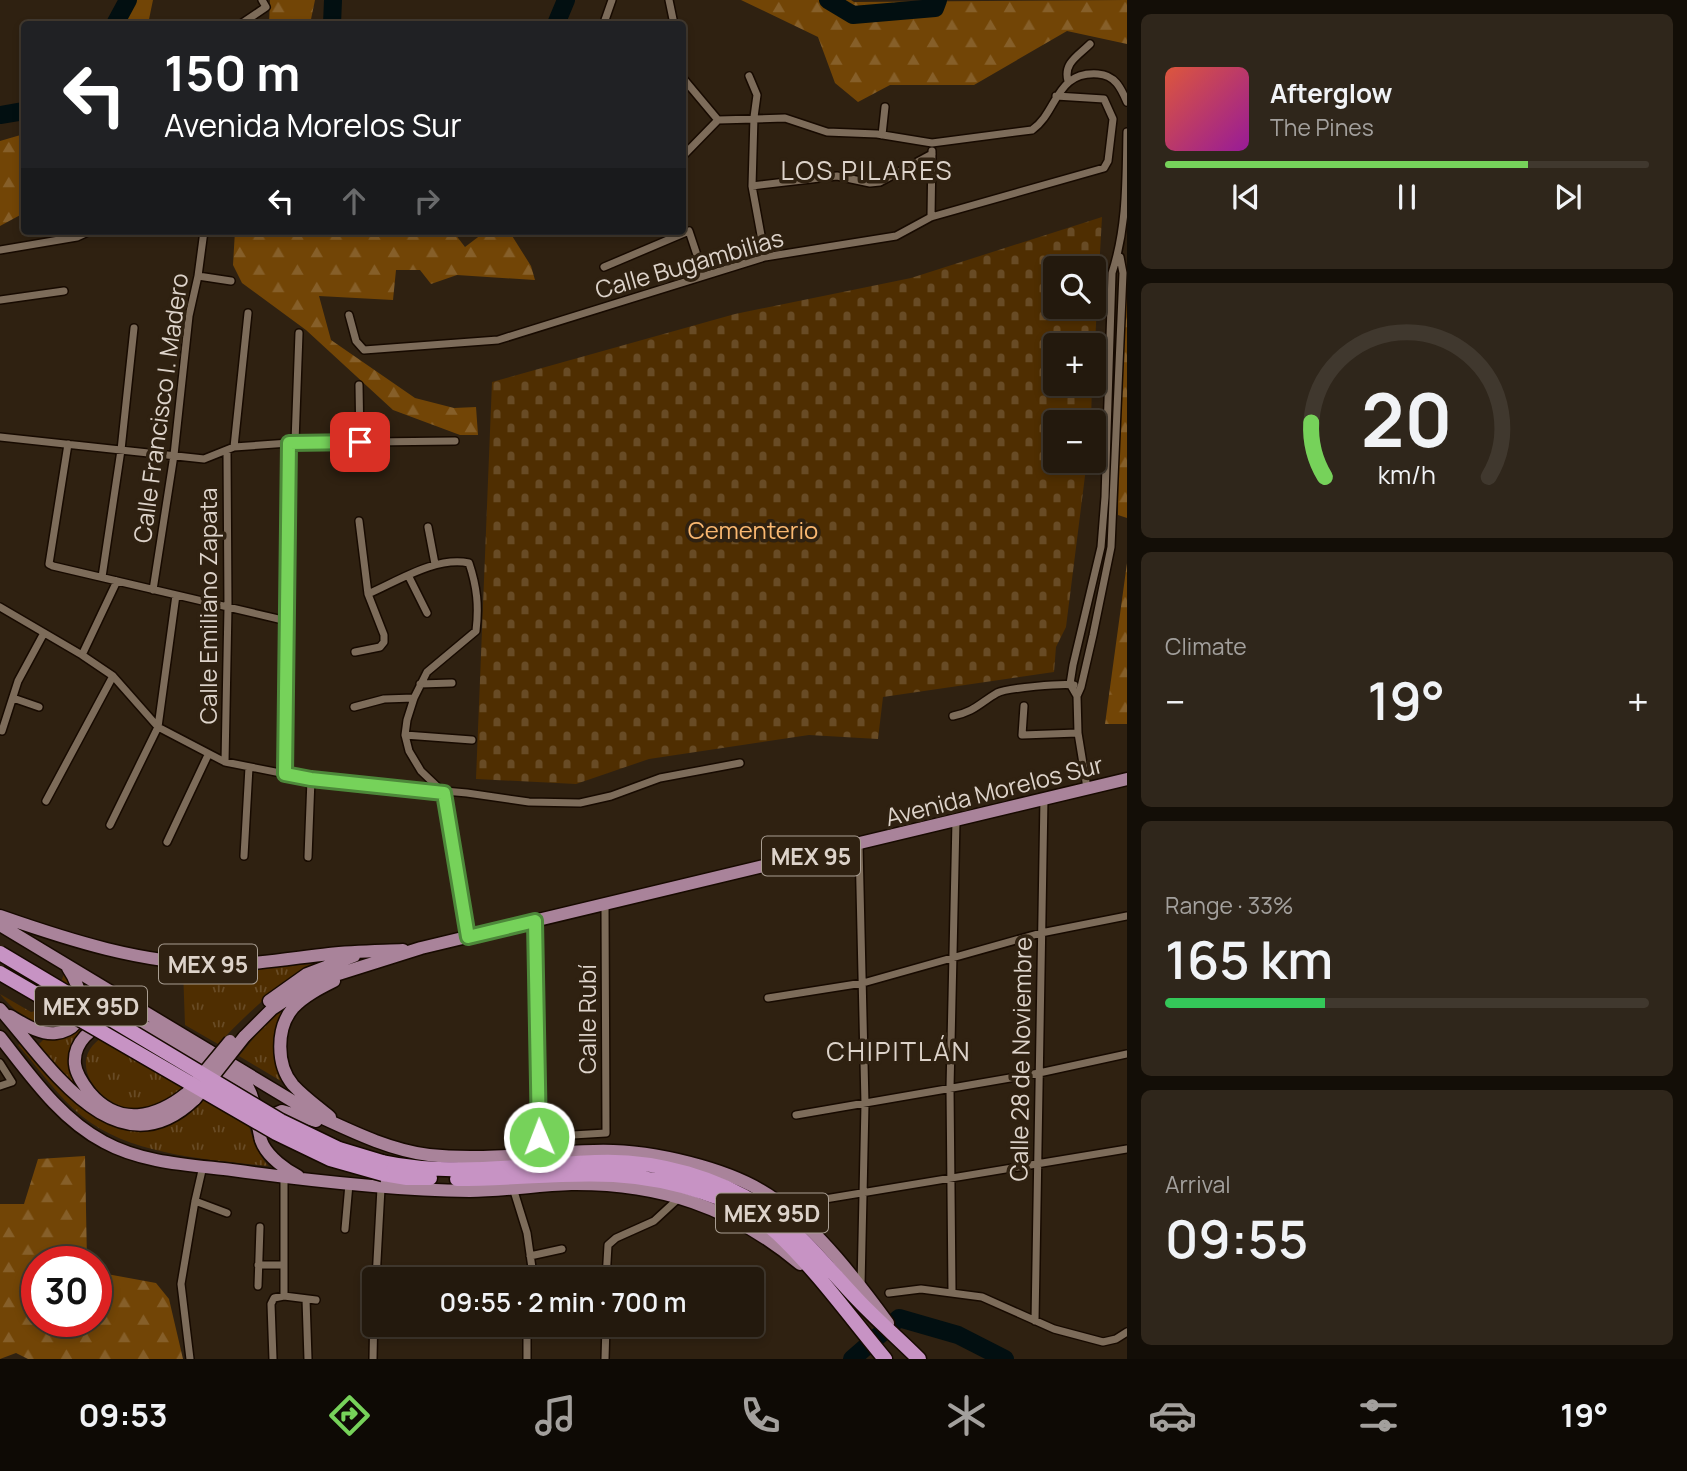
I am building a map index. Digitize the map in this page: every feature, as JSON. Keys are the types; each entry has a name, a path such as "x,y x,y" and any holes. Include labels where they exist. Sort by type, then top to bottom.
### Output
{"highway":[{"name":"MEX 95D","path":"0,953 290,1126 339,1149 366,1159 408,1168 484,1179 598,1173 657,1180 688,1187 729,1202 761,1220 777,1233 825,1285"},
{"name":"MEX 95D","path":"0,973 300,1146 358,1168 407,1178 599,1161 631,1162 708,1180 773,1214 861,1293 919,1359"},
{"path":"825,1285 885,1359"}],"main road":[{"name":"Avenida Morelos Sur","path":"421,948 1127,779"},
{"name":"MEX 95","path":"0,916 68,939 142,956 186,962 255,963 333,953 421,948"},
{"name":"MEX 95","path":"0,925 314,1114 363,1137 428,1155 457,1157 597,1150 629,1152 710,1168 756,1188 777,1201 819,1240 861,1293"},
{"name":"MEX 95","path":"241,1035 272,1009 313,982 421,948"},
{"path":"1,1010 87,1104 103,1116 125,1123 150,1124 173,1116 264,1005 307,974 364,952"},
{"path":"341,1126 293,1085 285,1073 280,1051 284,1029 292,1010 311,994 334,981 383,961"},
{"path":"1,1010 42,1032 56,1033 67,1030 76,1023 82,1003 77,980 64,962"},
{"path":"191,1096 152,1114 141,1116 118,1112 93,1096 78,1074 75,1063 80,1041 97,1027 110,1022 134,1023 148,1028 245,1083 250,1090 265,1151 274,1161 305,1180"},
{"path":"0,1037 56,1105 101,1141 138,1156 382,1188 473,1191 601,1184 654,1191 681,1197 722,1212 759,1233 825,1285"},
{"path":"261,1140 266,1121 282,1111 363,1137"}],"street":[{"path":"245,21 265,7 262,0"},
{"path":"605,20 612,0"},
{"path":"669,0 673,21"},
{"path":"1069,81 1067,65 1090,44"},
{"path":"686,154 718,120 754,117 785,118 827,132 882,135 932,143 1032,130 1041,124 1056,96 1069,81 1081,75 1098,74 1110,77 1121,88 1127,102"},
{"path":"749,76 757,95 752,186 765,257"},
{"path":"686,82 718,120"},
{"name":"Calle Bugambilias","path":"349,315 356,341 364,350 498,340 765,257 896,236 931,217 1104,168 1108,161 1113,119 1104,99 1056,96"},
{"path":"882,135 886,107"},
{"path":"1077,696 1070,684 1073,665 1101,547 1112,273 1126,221 1127,132"},
{"path":"931,217 932,143"},
{"path":"752,186 837,176 870,183 880,182 932,153"},
{"path":"686,232 689,231 704,276"},
{"path":"0,250 69,235"},
{"name":"Calle Francisco I. Madero","path":"153,590 174,455 189,316 203,235"},
{"path":"604,267 680,235"},
{"path":"1087,788 1078,733 1077,696 1111,547 1122,273 1119,254"},
{"path":"198,276 231,281"},
{"path":"0,300 64,291"},
{"name":"Calle Emiliano Zapata","path":"225,762 230,449 248,313"},
{"path":"102,578 121,450 134,328"},
{"path":"285,774 292,442 299,333"},
{"path":"359,385 360,442"},
{"path":"0,438 204,459 230,449 292,442 455,441"},
{"path":"68,444 49,564 287,621"},
{"path":"355,652 380,647 384,642 384,635 368,594 359,522"},
{"path":"428,527 435,564"},
{"path":"368,594 435,564 456,560 469,563 476,583 479,607 476,631 428,671 414,698 405,735 409,751 421,771 444,793 468,937"},
{"path":"409,577 427,613"},
{"path":"82,654 117,581"},
{"path":"110,825 158,727 176,595"},
{"path":"0,607 82,654 113,676 158,727 225,762 311,779 467,793 529,802 580,803 611,796 660,778 740,763"},
{"path":"2,731 18,681 44,633"},
{"path":"46,801 113,676"},
{"path":"420,684 452,683"},
{"path":"953,716 970,713 1000,691 1070,684 1081,687"},
{"path":"13,698 39,708"},
{"path":"354,707 384,699 414,698"},
{"path":"1024,706 1022,735 1078,733"},
{"path":"405,735 472,740"},
{"path":"167,842 208,755"},
{"path":"244,856 249,767"},
{"path":"308,858 311,779"},
{"name":"Calle 28 de Noviembre","path":"1035,1321 1044,797"},
{"path":"952,1292 950,1088 956,819"},
{"path":"859,845 865,1104 861,1293"},
{"name":"Calle Rubí","path":"535,921 539,1137 606,1133 605,905"},
{"path":"768,998 863,982 1041,933 1127,918"},
{"path":"796,1115 1039,1073 1127,1054"},
{"path":"0,1063 12,1082 0,1086"},
{"path":"819,1200 1127,1149"},
{"path":"190,1359 181,1284 203,1166"},
{"path":"284,1177 284,1296"},
{"path":"345,1229 349,1184"},
{"path":"513,1187 524,1222 532,1267"},
{"path":"377,1267 382,1188"},
{"path":"607,1267 608,1245 616,1238 654,1222 681,1197"},
{"path":"195,1201 227,1213"},
{"path":"258,1286 260,1227"},
{"path":"530,1256 562,1249"},
{"path":"258,1265 283,1265"},
{"path":"889,1293 921,1289 982,1297 1054,1329 1103,1342 1116,1339 1127,1332"},
{"path":"273,1359 271,1304 274,1298 284,1296 316,1300"},
{"path":"306,1298 308,1359"},
{"path":"373,1337 373,1359"},
{"path":"527,1337 527,1359"},
{"path":"605,1359 606,1337"}],"green space":[{"path":"126,0 153,0 149,21 118,21"},
{"path":"270,0 315,0 311,21 269,21"},
{"path":"741,0 1127,0 1127,44 1067,31 974,85 890,85 858,102 835,83 818,37"},
{"path":"21,135 21,215 0,226 0,141"},
{"name":"Cementerio","path":"1102,217 1100,256 1043,256 1043,319 1096,319 1096,333 1043,333 1043,396 1092,396 1091,410 1043,410 1043,473 1085,473 1066,627 1056,647 1054,672 883,697 878,739 809,735 649,759 576,784 476,779 492,382 735,314 911,278"},
{"path":"235,235 456,235 465,247 481,235 512,235 531,266 535,280 457,275 431,284 420,270 396,270 393,300 319,296 331,340 415,398 454,408 476,407 478,435 460,435 393,410 306,330 242,283 233,265"},
{"path":"1127,292 1127,518 1118,515 1119,411"},
{"path":"1127,563 1127,724 1105,724"},
{"path":"315,964 264,1000 218,1044 185,1025 183,969"},
{"path":"64,974 72,988 75,1005 70,1020 62,1026 43,1027 32,1022 0,994 31,1012 51,1008"},
{"path":"290,1002 282,1015 286,1084 239,1056 270,1018"},
{"path":"85,1022 70,1052 74,1084 38,1045 44,1039 56,1039 71,1033"},
{"path":"117,1030 201,1066 176,1095 157,1106 142,1110 112,1102 99,1092 90,1080 86,1066 88,1053 98,1040"},
{"path":"23,1042 88,1112 113,1125 127,1128 154,1129 180,1119 192,1111 222,1078 240,1088 243,1093 251,1132 257,1149 268,1166 171,1154 123,1140 102,1130 83,1117 57,1092 18,1045"},
{"path":"85,1156 87,1246 21,1246 21,1337 112,1337 112,1275 156,1283 169,1299 183,1359 28,1359 16,1353 0,1359 0,1204 24,1204 38,1159"}],"waterway":[{"path":"117,21 128,0"},
{"path":"332,21 333,0"},
{"path":"557,21 566,0"},
{"path":"828,0 853,15 935,8 938,0"},
{"path":"0,115 21,112"},
{"path":"852,1359 899,1318 958,1335 1005,1359"}],"district":[{"name":"LOS PILARES","path":"867,170"},
{"name":"CHIPITLÁN","path":"899,1051"}],"route":[{"path":"360,442 289,443 285,774 444,793 468,937 535,921 539,1137"}]}
